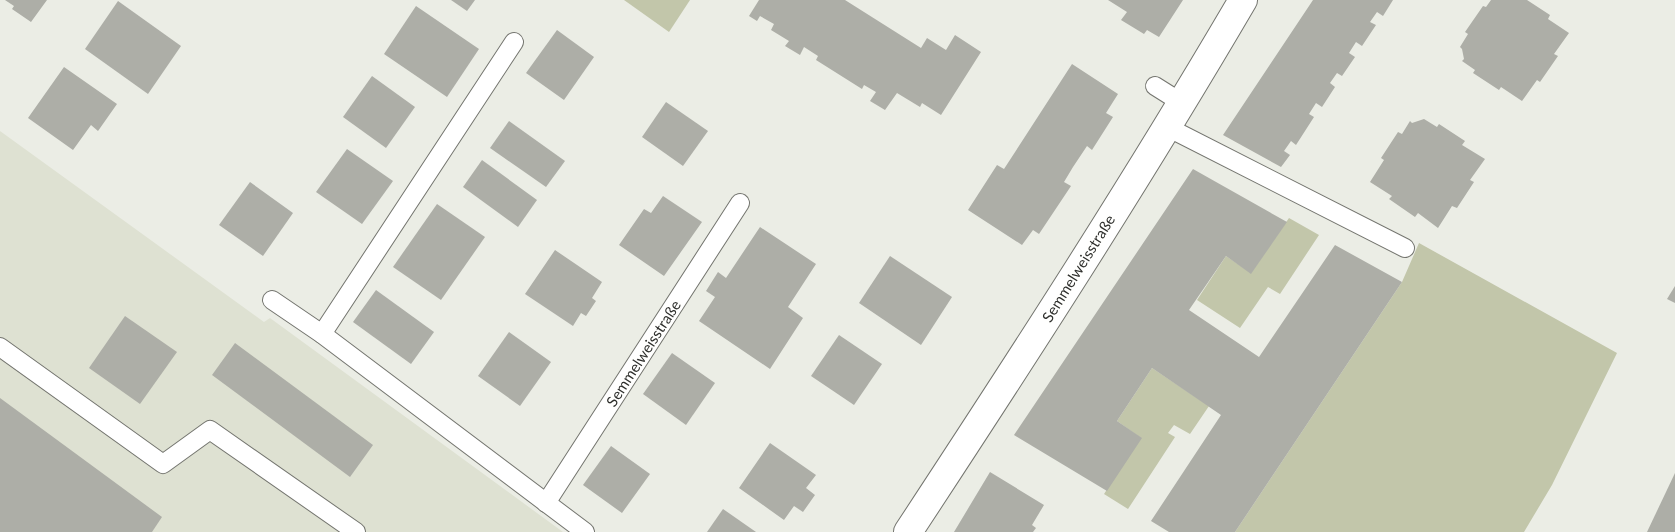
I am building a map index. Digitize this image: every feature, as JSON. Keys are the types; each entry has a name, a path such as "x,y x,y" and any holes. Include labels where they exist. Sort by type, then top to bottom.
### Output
{"street":[{"name":"Semmelweisstraße","path":"908,532 1167,127 1243,0"}],"lane":[{"path":"322,334 514,42"},
{"path":"1154,86 1182,103"},
{"path":"1167,127 1406,248"},
{"name":"Semmelweisstraße","path":"546,503 740,203"},
{"path":"272,300 322,334 585,532"},
{"path":"0,347 163,464 210,430 356,532"}],"shaded area":[{"path":"0,131 264,322 270,318 563,532 0,532"}],"green space":[{"path":"624,0 690,0 669,32"},
{"path":"1289,218 1319,235 1280,294 1268,287 1240,328 1197,300 1226,256 1251,273"},
{"path":"1419,243 1617,353 1552,485 1524,532 1235,532 1402,282"},
{"path":"1152,368 1209,406 1190,434 1174,425 1168,433 1175,437 1128,509 1104,494 1141,438 1117,421"}],"building":[{"path":"5,0 47,0 31,22 12,9 14,6"},
{"path":"451,0 475,0 467,11"},
{"path":"759,0 845,0 921,48 927,38 946,50 955,35 981,52 941,115 922,103 920,107 897,93 885,110 870,101 876,92 864,85 862,89 816,60 818,56 804,47 800,55 785,46 789,41 771,30 774,24 760,16 757,21 749,16"},
{"path":"1108,0 1183,0 1159,37 1147,30 1144,34 1121,20 1127,12"},
{"path":"1313,0 1393,0 1383,16 1377,12 1370,22 1376,25 1362,46 1356,42 1349,53 1355,57 1342,76 1337,73 1330,83 1335,87 1322,107 1316,103 1309,114 1314,117 1296,145 1291,141 1284,151 1290,155 1281,167 1223,135"},
{"path":"1491,0 1527,0 1550,15 1548,19 1569,33 1554,54 1558,56 1540,82 1537,80 1522,101 1501,87 1499,90 1473,73 1475,70 1462,61 1464,59 1460,47 1468,34 1465,32 1483,6 1486,7"},
{"path":"118,1 181,46 148,94 85,49"},
{"path":"416,6 479,49 447,97 384,54"},
{"path":"557,30 594,57 564,100 526,73"},
{"path":"1072,64 1118,94 1106,113 1113,117 1092,150 1087,146 1073,167 1064,182 1071,186 1039,234 1033,230 1022,245 968,210 997,165 1004,169"},
{"path":"64,67 117,104 98,131 91,125 73,150 28,118"},
{"path":"372,76 415,107 386,148 343,117"},
{"path":"666,102 708,131 683,166 642,137"},
{"path":"1424,119 1437,127 1439,124 1465,141 1462,145 1485,159 1470,180 1474,182 1457,208 1452,206 1438,228 1418,213 1415,217 1389,199 1392,196 1370,182 1384,160 1381,158 1398,132 1402,134 1410,121 1412,123"},
{"path":"509,121 565,161 546,187 490,148"},
{"path":"347,149 393,181 362,224 316,192"},
{"path":"482,160 537,200 518,227 463,187"},
{"path":"1193,169 1287,222 1251,274 1226,256 1189,310 1259,357 1335,245 1402,282 1235,532 1169,532 1151,521 1221,415 1152,368 1117,421 1142,438 1107,491 1014,435"},
{"path":"250,182 293,213 263,256 219,225"},
{"path":"663,196 702,222 664,276 619,245 644,209 651,213"},
{"path":"437,204 485,237 441,300 393,267"},
{"path":"760,227 816,264 788,307 803,318 770,369 699,321 715,297 706,291 718,272 726,278"},
{"path":"555,250 602,282 592,298 596,301 586,316 581,313 573,326 525,294"},
{"path":"890,256 952,297 921,345 859,303"},
{"path":"1675,286 1675,303 1667,299"},
{"path":"376,290 434,332 411,364 353,322"},
{"path":"125,316 177,352 140,404 89,368"},
{"path":"509,332 551,362 520,406 478,376"},
{"path":"839,335 882,364 854,405 811,376"},
{"path":"235,343 373,445 350,477 212,375"},
{"path":"672,353 715,383 686,425 643,394"},
{"path":"0,398 162,517 152,532 0,532"},
{"path":"770,443 816,475 806,488 815,495 803,512 794,506 784,520 739,488"},
{"path":"611,446 650,474 622,513 583,485"},
{"path":"990,472 1044,505 1032,525 1036,528 1033,532 954,532"},
{"path":"1675,473 1675,532 1647,532"},
{"path":"723,509 756,532 707,532"}]}
